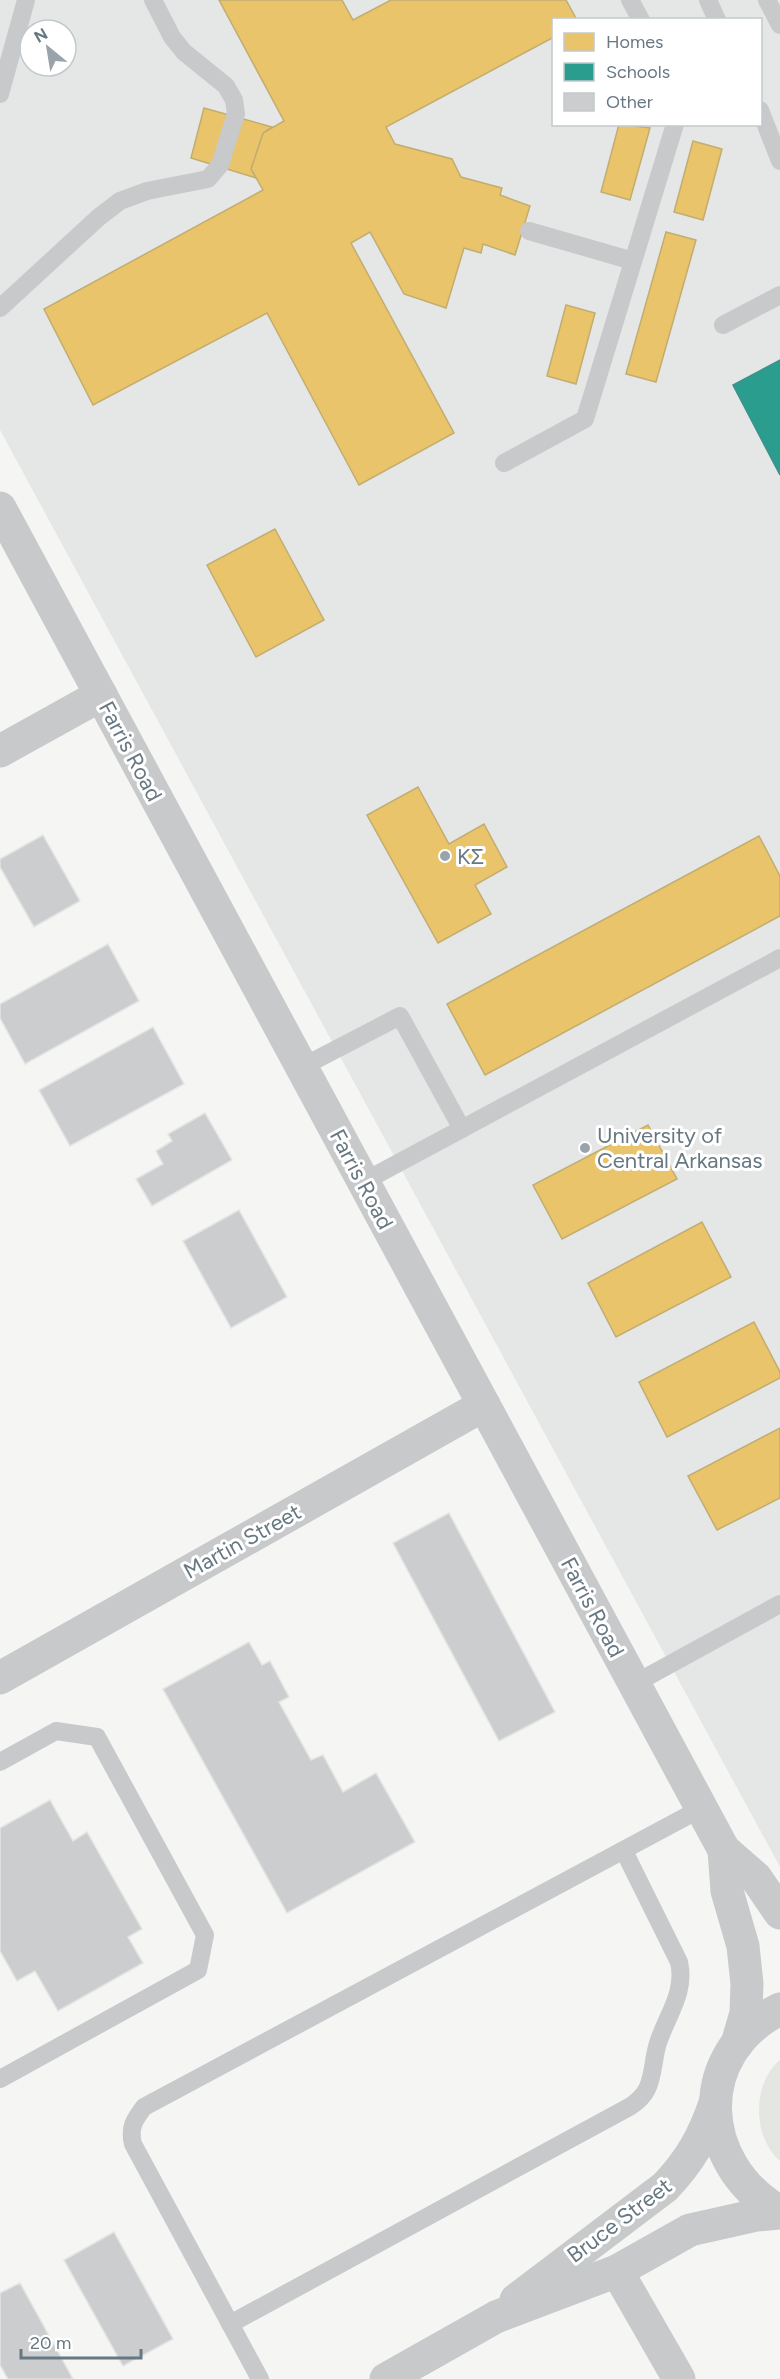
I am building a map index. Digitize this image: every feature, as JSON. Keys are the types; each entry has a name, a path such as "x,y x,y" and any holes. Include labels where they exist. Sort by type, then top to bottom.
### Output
{"street":[{"name":"Farris Road","path":"0,508 724,1850 756,1878 780,1913"},
{"path":"0,751 101,695"},
{"name":"Martin Street","path":"0,1678 484,1405"},
{"name":"Farris Road","path":"724,1850 727,1891 742,1946 747,1984 746,2013 737,2044"},
{"path":"737,2044 752,2028 780,2009"},
{"name":"Bruce Street","path":"496,2317 554,2269 665,2187 687,2165 704,2135 726,2062 737,2044"},
{"path":"715,2103 719,2137 731,2169 762,2202 780,2213"},
{"name":"Bruce Street","path":"386,2379 496,2317 617,2271 690,2230 780,2213"},
{"path":"617,2271 679,2379"}],"lane":[{"path":"0,94 26,0"},
{"path":"0,307 99,217 120,201 147,191 208,179 220,165 236,114 234,100 226,86 184,52 172,36 153,0"},
{"path":"630,0 640,18"},
{"path":"708,0 716,18"},
{"path":"767,0 780,25"},
{"path":"762,115 780,161"},
{"path":"504,463 585,419 674,126"},
{"path":"529,231 633,261"},
{"path":"723,325 780,295"},
{"path":"363,1182 780,958"},
{"path":"302,1067 400,1016 462,1129"},
{"path":"634,1684 780,1605"},
{"path":"0,1762 56,1731 97,1737 205,1935 198,1970 0,2079"},
{"path":"260,2379 133,2144 132,2126 144,2107 702,1808"},
{"path":"230,2324 621,2112 643,2097 649,2086 658,2043 681,1989 682,1975 679,1962 624,1851"}],"shaded area":[{"name":"University of Central Arkansas","path":"0,0 780,0 780,1867 0,430"},
{"path":"780,2060 780,2161 764,2138 759,2110 764,2082"}],"building: Homes":[{"path":"219,0 342,0 353,20 391,0 566,0 576,18 552,18 552,38 386,127 395,144 452,159 461,177 502,188 500,195 530,206 515,255 483,244 481,253 464,248 446,308 404,294 370,232 351,243 454,433 359,485 267,313 93,405 44,309 263,190 251,169 263,133 284,121"},
{"path":"204,108 272,127 263,133 251,169 256,178 191,158"},
{"path":"618,126 650,128 630,200 601,192"},
{"path":"693,141 722,149 703,220 674,212"},
{"path":"666,232 696,240 656,382 626,374"},
{"path":"566,305 595,313 576,384 547,376"},
{"path":"275,529 324,620 256,657 207,565"},
{"name":"KΣ","path":"418,787 449,844 484,824 507,867 475,885 491,914 438,943 367,815"},
{"path":"759,836 780,876 780,916 485,1075 447,1004"},
{"path":"648,1125 677,1179 562,1239 533,1185"},
{"path":"702,1222 731,1277 616,1337 588,1283"},
{"path":"754,1322 780,1372 780,1378 667,1437 639,1382"},
{"path":"780,1428 780,1498 717,1530 688,1476"}],"building: Schools":[{"path":"780,360 780,475 733,385"}],"building: Other":[{"path":"43,835 80,901 34,927 0,867 0,859"},
{"path":"108,944 139,1001 25,1064 0,1018 0,1004"},
{"path":"153,1027 184,1084 70,1146 39,1090"},
{"path":"205,1113 232,1160 152,1206 136,1179 163,1164 156,1151 172,1141 168,1134"},
{"path":"239,1210 287,1297 231,1328 183,1241"},
{"path":"449,1513 555,1712 499,1741 393,1543"},
{"path":"249,1642 262,1665 270,1661 289,1697 279,1702 311,1760 323,1755 343,1792 376,1773 415,1842 287,1913 163,1689"},
{"path":"50,1800 73,1841 87,1832 142,1929 128,1937 143,1963 58,2011 35,1971 17,1981 0,1951 0,1828"},
{"path":"114,2232 173,2339 123,2366 64,2260"},
{"path":"20,2283 73,2379 8,2379 0,2365 0,2293"}],"place":[{"name":"KΣ","path":"445,856"},
{"name":"University of Central Arkansas","path":"585,1148"}]}
